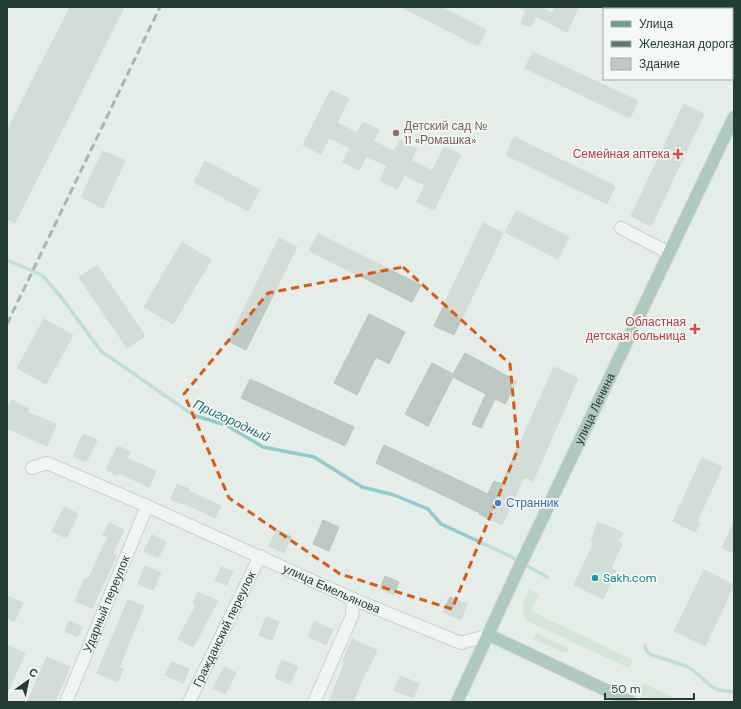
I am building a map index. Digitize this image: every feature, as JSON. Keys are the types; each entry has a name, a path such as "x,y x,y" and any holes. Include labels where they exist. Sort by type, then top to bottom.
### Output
{"main road":[{"name":"улица Ленина","path":"457,702 516,574 734,117"},
{"path":"489,635 631,702"}],"street":[{"path":"621,228 668,253"},
{"name":"улица Емельянова","path":"32,468 47,464 147,506 353,599 461,643 489,635"},
{"name":"Ударный переулок","path":"66,702 147,506"},
{"name":"Гражданский переулок","path":"190,702 260,556"},
{"path":"314,702 352,616 353,599"}],"highlighted area":[{"path":"403,267 510,364 518,449 452,609 340,574 229,498 184,394 268,293"}],"green space":[{"path":"529,589 539,594 531,611 633,660 629,668 529,622 524,614 523,606"},
{"path":"536,633 569,648 567,652 562,652 533,639"},
{"path":"643,683 673,697 670,702 651,702 641,697"}],"building":[{"path":"70,7 124,7 15,223 7,219 7,131"},
{"path":"401,7 441,7 486,30 478,46"},
{"path":"517,7 540,7 552,13 555,7 579,7 567,32 536,16 530,27 521,23 526,11"},
{"path":"533,52 638,101 630,118 525,68"},
{"path":"331,90 349,99 337,123 357,133 363,122 379,130 373,141 394,151 400,140 417,149 411,160 432,171 444,147 461,155 434,210 417,202 425,185 404,175 397,189 380,180 387,166 366,156 359,170 343,162 350,148 329,138 321,154 303,145"},
{"path":"684,104 704,114 651,226 631,216"},
{"path":"514,137 615,186 607,204 506,155"},
{"path":"103,151 125,161 103,208 81,197"},
{"path":"205,161 260,190 248,211 194,182"},
{"path":"516,211 569,237 558,259 505,232"},
{"path":"483,223 503,233 454,335 434,326"},
{"path":"318,234 421,285 412,302 309,251"},
{"path":"279,238 297,247 246,350 228,341"},
{"path":"182,242 211,260 173,324 144,307"},
{"path":"97,265 145,336 127,348 79,277"},
{"path":"369,314 405,332 389,364 376,357 357,395 334,383"},
{"path":"44,319 73,335 46,384 17,368"},
{"path":"465,353 517,381 505,404 495,399 481,428 472,424 486,394 453,377 428,426 405,414 432,363 453,374"},
{"path":"554,367 578,378 533,481 524,477 502,525 376,463 384,445 488,494 494,481 502,484"},
{"path":"250,379 354,427 345,446 241,398"},
{"path":"12,400 29,409 27,412 56,424 47,446 7,428 7,409"},
{"path":"83,434 97,440 86,462 73,456"},
{"path":"118,446 130,452 127,458 156,471 149,487 119,473 118,475 106,470"},
{"path":"702,458 722,467 697,521 700,522 695,532 673,521"},
{"path":"177,484 189,489 188,491 221,506 215,518 171,499"},
{"path":"64,507 78,514 66,538 52,531"},
{"path":"323,520 339,527 329,551 313,544"},
{"path":"598,522 623,533 618,542 622,544 611,568 616,571 603,599 574,585 594,542 591,541"},
{"path":"734,522 734,553 722,548"},
{"path":"109,523 124,530 113,553 117,555 92,608 75,601 85,578 88,579 108,537 103,535"},
{"path":"277,530 291,537 284,553 269,546"},
{"path":"152,535 166,542 158,558 144,551"},
{"path":"145,566 161,573 153,590 138,584"},
{"path":"221,567 233,572 227,585 215,580"},
{"path":"704,570 734,585 705,646 674,631"},
{"path":"385,576 399,582 394,595 380,589"},
{"path":"198,592 218,601 193,647 178,639 196,605 193,603"},
{"path":"7,596 23,603 14,622 7,618"},
{"path":"450,597 467,604 461,620 443,612"},
{"path":"128,600 144,606 119,668 123,669 118,682 97,673"},
{"path":"266,617 279,622 272,640 259,635"},
{"path":"69,621 82,627 78,637 65,631"},
{"path":"314,621 333,630 326,645 308,636"},
{"path":"352,639 377,650 353,702 329,702 345,662 343,661"},
{"path":"7,645 25,653 7,693"},
{"path":"47,657 70,667 55,702 27,702"},
{"path":"282,660 298,667 290,684 275,678"},
{"path":"172,662 189,669 183,683 165,675"},
{"path":"224,667 236,673 225,694 213,688"},
{"path":"401,676 419,684 413,698 394,690"}],"waterway":[{"name":"Пригородный","path":"7,260 42,275 61,297 101,351 193,415 226,425 263,447 314,457 362,487 394,495 428,509 441,524 506,554 547,577"},
{"name":"Пригородный","path":"645,646 647,652 652,655 686,666 712,687 719,690 734,692"}],"railway":[{"path":"7,324 160,7"}],"place":[{"name":"Детский сад № 11 «Ромашка»","path":"396,133"},
{"name":"Семейная аптека","path":"678,154"},
{"name":"Областная детская больница","path":"695,329"},
{"name":"Странник","path":"498,503"},
{"name":"Sakh.com","path":"595,578"}]}
